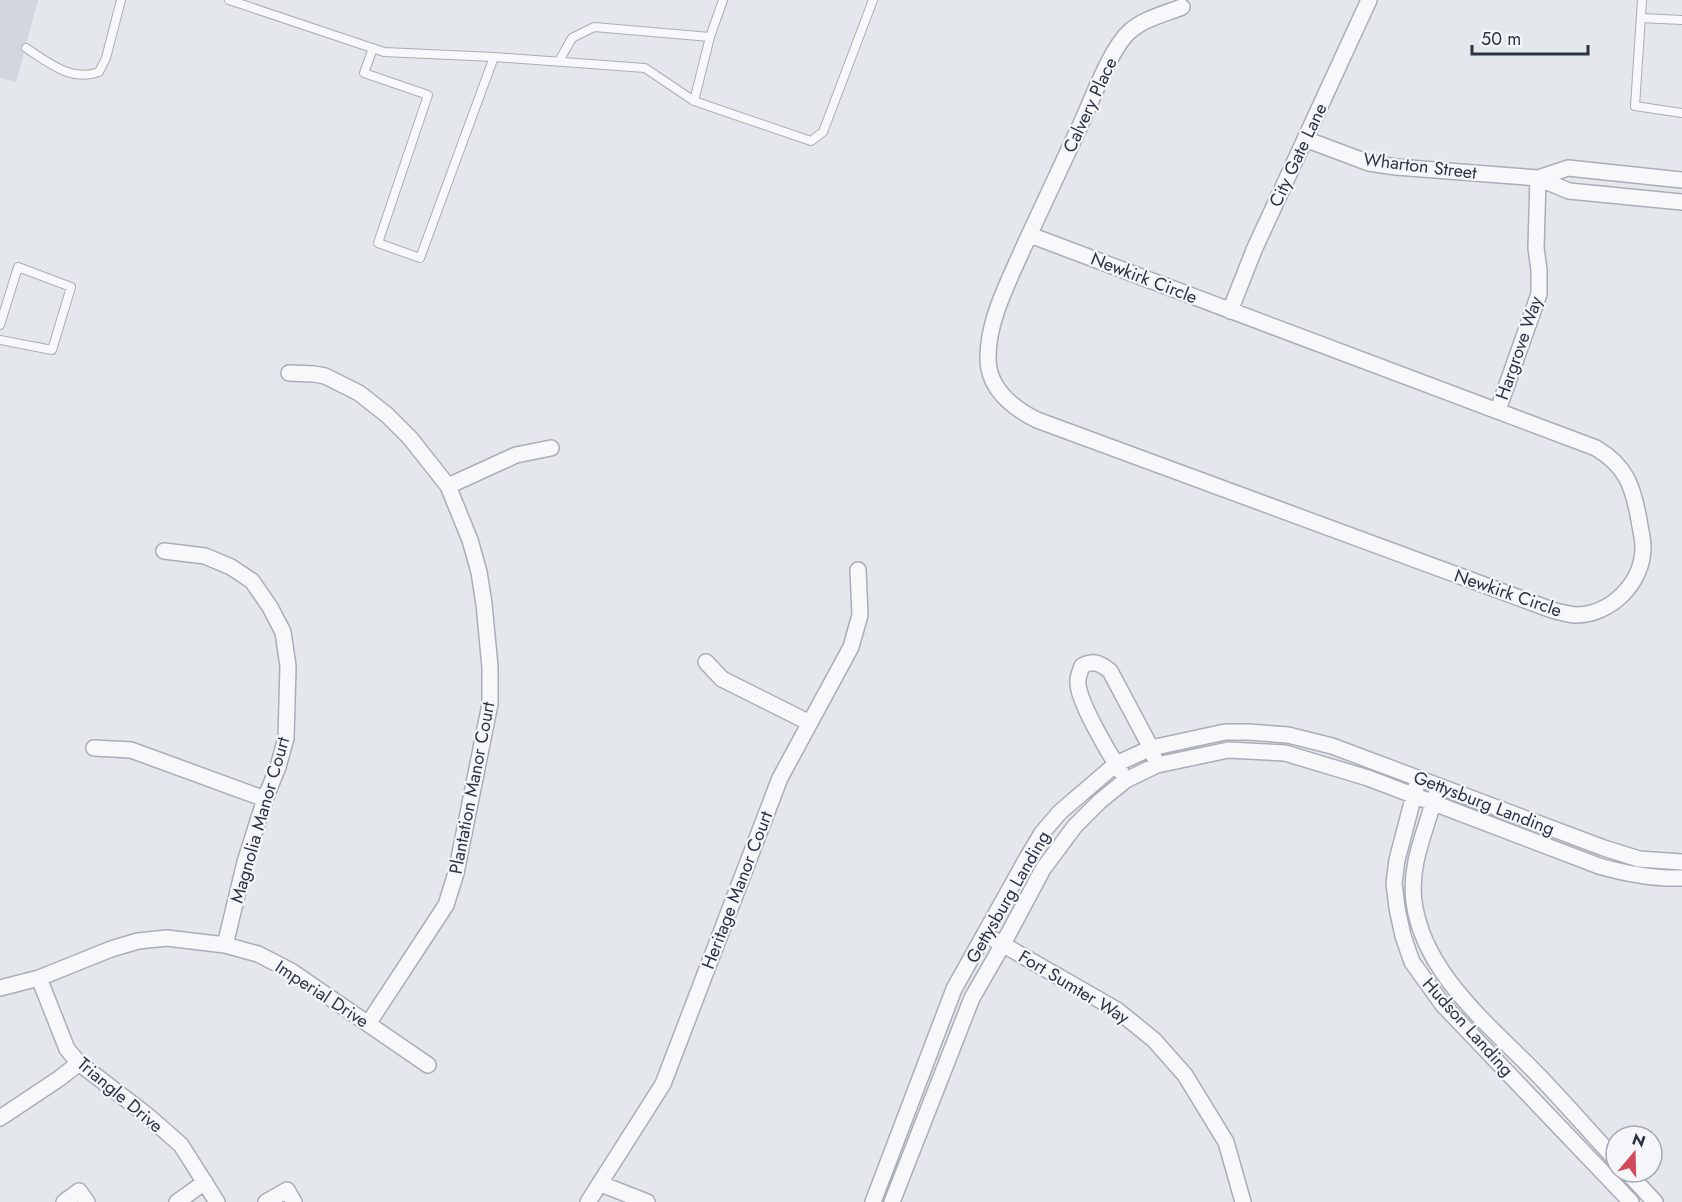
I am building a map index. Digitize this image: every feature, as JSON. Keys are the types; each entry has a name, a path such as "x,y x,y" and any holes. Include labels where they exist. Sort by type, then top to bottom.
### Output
{"street":[{"name":"City Gate Lane","path":"1230,311 1254,250 1369,0"},
{"name":"Calvery Place","path":"1029,235 1117,47 1128,33 1141,23 1182,7"},
{"name":"Wharton Street","path":"1305,139 1370,163 1538,178 1569,191 1682,202"},
{"name":"Wharton Street","path":"1538,178 1568,168 1682,180"},
{"name":"Hargrove Way","path":"1498,410 1539,294 1536,248 1538,178"},
{"name":"Newkirk Circle","path":"1029,235 1596,448 1612,458 1625,473 1636,500 1643,547 1635,579 1623,594 1610,604 1593,611 1575,615 1552,610 1037,420 1017,410 1002,395 993,379 988,361 995,318 1029,235"},
{"name":"Plantation Manor Court","path":"289,373 325,376 359,393 387,415 410,438 448,486 470,540 479,572 490,667 490,704 456,873 446,906 368,1024"},
{"path":"448,486 516,455 551,448"},
{"name":"Magnolia Manor Court","path":"164,551 205,556 231,567 252,581 270,607 283,632 288,666 286,738 245,862 225,945"},
{"name":"Heritage Manor Court","path":"588,1202 663,1084 780,778 850,647 860,615 858,570"},
{"path":"706,662 722,679 810,723"},
{"path":"1126,780 1087,710 1078,687 1082,666 1091,662 1101,663 1110,671 1151,748 1156,765"},
{"name":"Gettysburg Landing","path":"873,1202 954,989 1042,833 1080,793 1116,764 1151,748 1225,732 1288,735 1332,746 1639,859 1682,862"},
{"path":"94,748 131,750 265,800"},
{"name":"Gettysburg Landing","path":"892,1202 972,998 1050,861 1075,826 1100,801 1126,780 1156,765 1228,750 1285,753 1368,778 1413,797 1615,871 1660,879 1682,878"},
{"name":"Hudson Landing","path":"1419,779 1396,860 1394,883 1403,936 1413,962 1426,984 1443,1005 1630,1202"},
{"name":"Hudson Landing","path":"1437,785 1416,859 1414,884 1414,902 1420,927 1431,952 1443,973 1460,994 1604,1147"},
{"name":"Fort Sumter Way","path":"985,934 1117,1010 1154,1040 1185,1075 1226,1142 1243,1202"},
{"name":"Imperial Drive","path":"0,988 39,978 111,949 138,941 167,938 225,945 258,954 291,971 428,1065"},
{"name":"Triangle Drive","path":"39,978 67,1048 80,1063 148,1116 180,1145 217,1202"},
{"path":"0,1119 80,1063"},
{"path":"177,1202 205,1182"},
{"path":"601,1184 646,1202"},
{"path":"1638,1184 1655,1202"},
{"path":"266,1202 287,1190 294,1202"},
{"path":"64,1202 80,1191 87,1202"}],"lane":[{"path":"26,48 61,70 76,75 88,76 99,72 106,58 121,0"},
{"path":"229,0 250,3 384,52 645,68 694,100 811,141 823,132 873,0"},
{"path":"694,100 710,37 723,0"},
{"path":"1642,0 1635,106 1682,113"},
{"path":"1641,18 1682,20"},
{"path":"559,61 572,38 594,27 710,37"},
{"path":"373,48 364,73 428,95 378,243 420,258 494,57"},
{"path":"0,325 18,267 71,287 52,350 0,340"}],"shaded area":[{"path":"0,0 38,0 16,82 0,78"}]}
